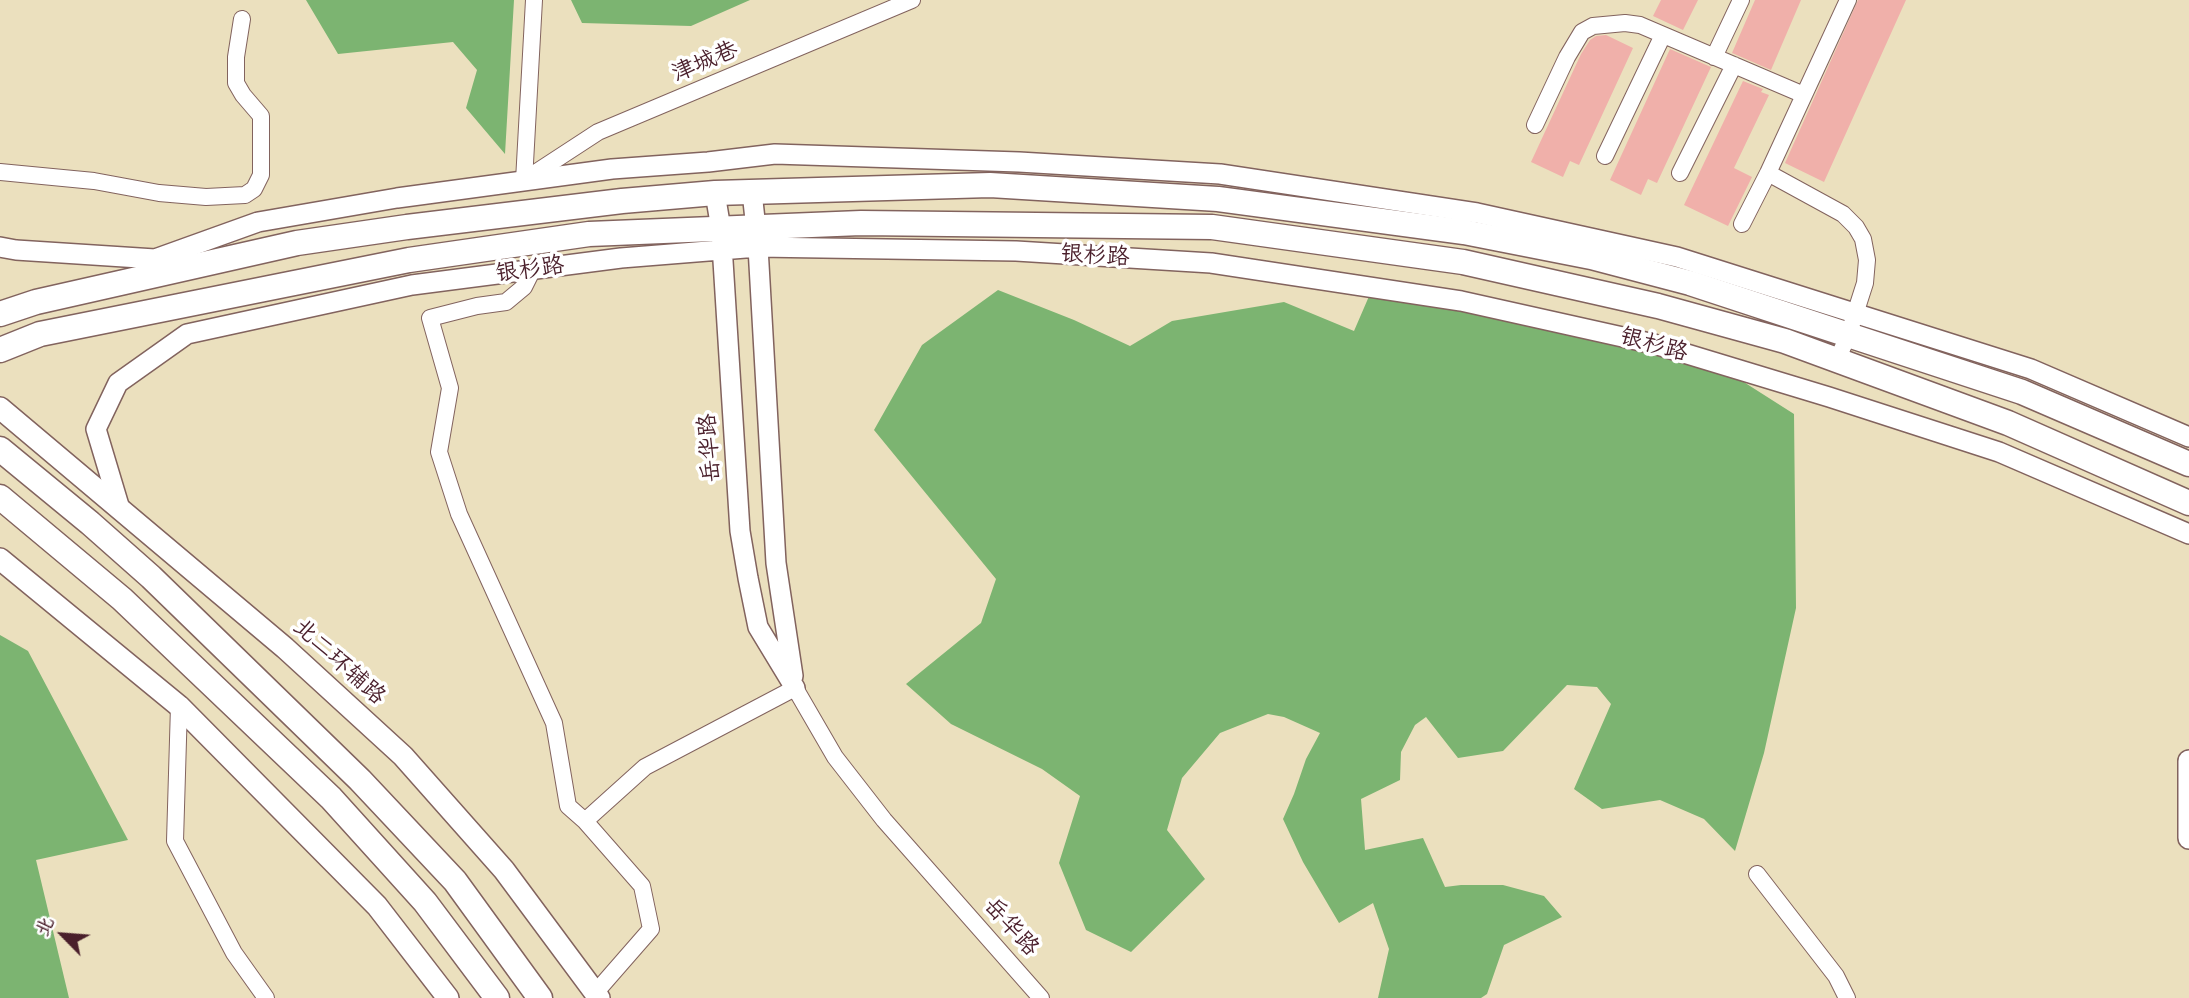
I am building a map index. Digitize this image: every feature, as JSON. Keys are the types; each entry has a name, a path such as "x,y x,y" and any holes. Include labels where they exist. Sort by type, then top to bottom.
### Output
{"main road":[{"path":"155,259 622,201 715,193 990,185 1218,199 1464,232 1591,257 1852,324 2022,392 2189,464"},
{"name":"银杉路","path":"0,350 40,334 409,260 589,234 722,240 861,223 1212,227 1463,262 1658,306 1785,341 2008,423 2189,503"},
{"path":"0,314 36,302 297,243"},
{"name":"北二环辅路","path":"0,408 285,648 403,756 504,870 598,995"},
{"path":"0,449 151,577 360,780 455,881 540,998"},
{"path":"0,497 122,599 331,799 425,902 497,998"},
{"path":"0,559 179,706 377,906 448,998"},
{"path":"2189,761 2189,838"}],"street":[{"path":"524,181 534,0"},
{"name":"津城巷","path":"524,181 598,132 912,0"},
{"path":"1714,57 1741,0"},
{"path":"1742,224 1847,0"},
{"path":"0,173 94,181 159,193 206,197 245,195 254,190 261,175 261,116 236,83 236,57 242,19"},
{"path":"1535,125 1567,57 1582,32 1593,26 1625,23 1640,25 1804,95"},
{"path":"1605,156 1663,35"},
{"path":"1680,173 1734,65"},
{"path":"0,247 155,259 258,222 397,198 612,169 775,154 1019,162 1220,174 1477,213 1677,257 1852,324 2031,369 2189,437"},
{"path":"1768,173 1843,214 1863,239 1867,260 1865,283 1837,360"},
{"name":"岳华路","path":"752,192 776,563 795,688"},
{"name":"岳华路","path":"715,193 722,240 740,531 758,627 835,757 884,820 1041,998"},
{"name":"银杉路","path":"757,237 1211,263 1461,300 1654,344 1934,431 1999,452 2189,534"},
{"name":"银杉路","path":"120,509 96,429 118,383 187,334 412,285 621,258 722,240"},
{"path":"533,269 524,287 506,302 430,317 450,388 439,453 459,514 554,723 568,806 585,821 642,886 651,929 598,995"},
{"path":"585,821 645,768 795,688"},
{"path":"179,706 175,841 234,953 266,998"},
{"path":"1757,874 1836,976 1847,998"}],"green space":[{"path":"306,0 514,0 505,154 466,108 477,70 453,42 338,54"},
{"path":"571,0 750,0 691,26 582,23"},
{"path":"1373,287 1728,372 1794,414 1796,608 1764,753 1735,851 1704,819 1660,800 1602,809 1574,789 1611,704 1597,687 1567,685 1503,751 1458,758 1426,717 1415,725 1401,752 1400,780 1361,799 1365,850 1423,838 1445,887 1503,885 1544,896 1562,917 1504,945 1487,994 1481,998 1378,998 1389,949 1373,903 1339,923 1303,862 1283,819 1306,759 1320,733 1284,717 1268,714 1220,733 1182,778 1167,830 1205,879 1131,952 1086,930 1059,863 1080,796 1042,769 951,724 906,684 981,623 996,579 874,430 922,345 998,290 1130,346 1172,321 1284,302 1354,331"},
{"path":"0,635 28,651 128,840 36,860 69,998 0,998"}],"building":[{"path":"1661,0 1698,0 1683,30 1653,16"},
{"path":"1755,0 1801,0 1771,70 1732,53"},
{"path":"1858,0 1906,0 1824,182 1785,163"},
{"path":"1606,35 1633,48 1579,165 1570,161 1563,177 1531,162 1581,54 1590,40"},
{"path":"1670,49 1711,67 1657,183 1648,179 1641,195 1610,180"},
{"path":"1743,81 1763,89 1761,92 1769,95 1734,168 1752,177 1728,226 1684,205"}]}
